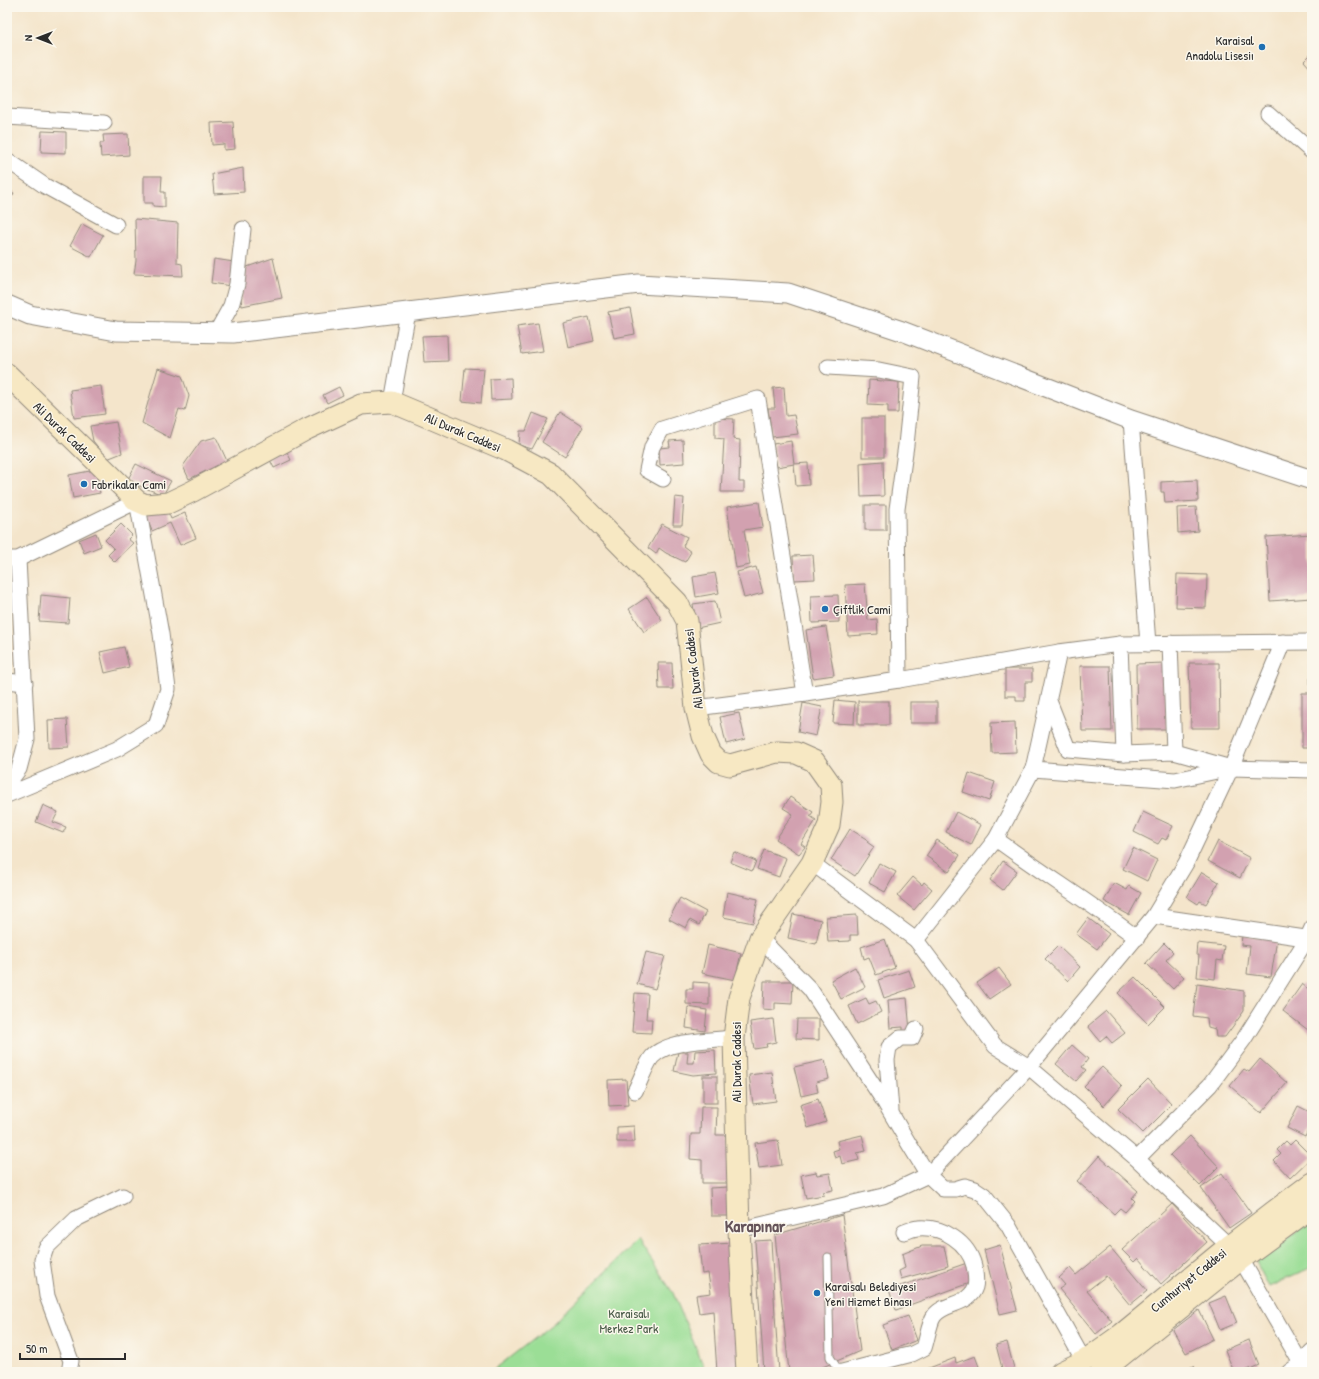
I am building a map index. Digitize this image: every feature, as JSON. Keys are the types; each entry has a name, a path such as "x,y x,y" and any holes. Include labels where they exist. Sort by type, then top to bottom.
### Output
{"main road":[{"name":"Ali Durak Caddesi","path":"7,374 137,501 146,505 168,503 307,429 361,404 392,402 506,450 551,474 557,479 677,602 687,621 696,708 703,736 711,754 719,762 730,765 777,752 796,753 814,761 831,785 832,802 829,825 812,863 760,938 739,998 734,1038 739,1230 747,1372"},
{"name":"Cumhuriyet Caddesi","path":"1101,1372 1235,1253 1273,1212 1312,1183"},
{"name":"Cumhuriyet Caddesi","path":"1061,1372 1084,1361 1235,1253 1312,1207"}],"street":[{"path":"1268,113 1311,148"},
{"path":"7,118 104,123"},
{"path":"7,160 45,186 116,225"},
{"path":"216,333 231,306 237,284 243,229"},
{"path":"7,305 30,315 116,331 233,333 639,284 788,293 902,331 1130,420 1312,480"},
{"path":"392,402 408,312"},
{"path":"828,367 879,370 913,377 897,510 899,680"},
{"path":"663,479 647,470 652,448 662,429 758,399 805,694"},
{"path":"1130,420 1148,644"},
{"path":"7,785 19,770 27,739 24,683 13,559 137,501 161,634 168,689 156,725 117,749 7,795"},
{"path":"739,1230 883,1196 928,1174 1029,1067 1154,916 1186,863 1231,768 1283,642"},
{"path":"696,708 899,680 1059,652 1120,644 1312,642"},
{"path":"1170,643 1174,752"},
{"path":"1120,644 1124,754"},
{"path":"916,940 996,839 1033,769 1059,652"},
{"path":"7,681 24,683"},
{"path":"1048,701 1068,749 1124,754 1174,752 1231,768"},
{"path":"1033,769 1175,780 1231,768 1312,770"},
{"path":"996,839 1038,870 1098,909 1137,938"},
{"path":"812,863 916,940 995,1046 1029,1067 1137,1159 1235,1253 1298,1369 1312,1350"},
{"path":"1137,1159 1210,1085 1244,1039 1310,936 1154,916"},
{"path":"760,938 810,989 891,1112 928,1174 943,1189 955,1189 965,1186 975,1189 984,1195 1008,1225 1084,1361"},
{"path":"891,1112 887,1060 889,1047 900,1038 912,1038 916,1029"},
{"path":"635,1090 652,1058 663,1048 677,1044 734,1038"},
{"path":"69,1372 71,1361 47,1296 42,1260 46,1248 76,1219 123,1196"},
{"path":"841,1372 912,1354 924,1348 933,1317 940,1309 966,1300 975,1288 976,1278 972,1257 963,1244 933,1228 918,1228 904,1232"}],"lane":[{"path":"828,1257 830,1357 841,1372"}],"green space":[{"path":"1312,1220 1312,1267 1269,1287 1256,1262"},
{"name":"Karaisalı Merkez Park","path":"638,1240 673,1293 706,1372 491,1372 551,1325"}],"building":[{"path":"1312,53 1312,70 1304,61"},
{"path":"233,122 235,149 224,150 224,144 212,145 211,123"},
{"path":"42,131 66,132 66,153 41,152"},
{"path":"128,134 129,155 101,157 100,143 104,143 103,135"},
{"path":"243,168 244,192 214,194 212,174"},
{"path":"144,176 162,176 161,192 165,192 165,207 153,206 153,203 144,203"},
{"path":"7,189 14,193 7,204"},
{"path":"135,219 178,223 177,263 182,264 183,276 134,274 136,261"},
{"path":"82,224 103,235 91,257 70,246"},
{"path":"273,258 282,298 242,306 241,299 247,267"},
{"path":"214,259 234,262 231,286 211,283"},
{"path":"630,308 635,334 614,338 608,312"},
{"path":"589,317 594,341 568,347 563,323"},
{"path":"538,323 543,351 522,354 517,326"},
{"path":"447,335 448,361 424,362 422,336"},
{"path":"158,368 182,376 189,396 185,411 179,409 170,438 142,423"},
{"path":"465,368 484,369 481,403 462,401"},
{"path":"511,378 512,399 491,400 490,379"},
{"path":"869,380 899,382 898,413 888,413 888,406 868,405"},
{"path":"101,386 105,414 74,418 70,390"},
{"path":"339,387 343,395 327,403 323,395"},
{"path":"784,387 786,416 794,415 798,434 772,437 768,408 775,408 773,388"},
{"path":"560,412 583,427 565,457 542,442"},
{"path":"533,413 548,419 532,449 519,445 520,431 526,431"},
{"path":"715,418 734,419 733,439 740,440 739,482 744,482 744,492 721,492 724,439 715,438"},
{"path":"862,418 884,418 884,457 862,457"},
{"path":"116,422 122,453 107,459 93,441 90,426"},
{"path":"216,437 227,461 189,479 183,466 201,441"},
{"path":"683,440 684,463 660,465 659,448 670,447 669,441"},
{"path":"791,441 794,464 777,467 773,444"},
{"path":"286,450 291,460 274,468 269,458"},
{"path":"883,461 884,496 861,497 860,463"},
{"path":"808,463 809,485 796,486 794,464"},
{"path":"136,464 171,481 163,495 127,481"},
{"name":"Fabrikalar Cami","path":"95,470 100,493 73,498 69,475"},
{"path":"1197,480 1198,501 1165,503 1164,492 1161,492 1161,482"},
{"path":"675,497 684,498 682,525 673,525"},
{"path":"759,502 763,527 744,530 750,565 736,568 727,507"},
{"path":"165,505 171,519 185,513 196,538 180,545 170,523 152,531 145,514"},
{"path":"865,505 886,505 886,530 865,530"},
{"path":"1196,507 1198,531 1178,533 1177,508"},
{"path":"121,524 132,535 128,539 133,543 115,562 108,555 114,549 105,540"},
{"path":"662,524 687,537 683,546 691,552 685,562 659,548 656,554 648,548"},
{"path":"96,533 101,546 84,553 79,540"},
{"path":"1312,534 1312,598 1270,601 1266,537"},
{"path":"813,555 815,579 794,580 793,556"},
{"path":"756,567 763,593 744,598 737,572"},
{"path":"715,573 719,593 696,597 693,577"},
{"path":"1177,574 1207,575 1206,608 1176,607"},
{"path":"865,584 868,620 877,619 878,634 848,636 845,585"},
{"path":"41,595 70,598 68,623 39,621"},
{"name":"Çiftlik Cami","path":"838,595 839,622 812,623 811,596"},
{"path":"647,597 662,620 644,632 629,609"},
{"path":"715,601 720,623 697,628 693,604"},
{"path":"826,627 834,675 813,678 806,630"},
{"path":"7,630 12,656 7,656"},
{"path":"124,647 129,667 105,673 100,652"},
{"path":"658,663 672,663 673,689 659,689"},
{"path":"1165,663 1167,729 1137,729 1136,664"},
{"path":"1189,663 1219,663 1220,728 1191,728"},
{"path":"1080,666 1110,666 1112,731 1082,731"},
{"path":"1005,669 1032,669 1032,682 1025,682 1025,701 1016,701 1016,696 1005,696"},
{"path":"1310,678 1312,678 1312,748 1302,748 1302,693 1310,693"},
{"path":"835,700 855,702 854,724 833,723"},
{"path":"858,701 889,701 889,725 858,725"},
{"path":"910,702 937,702 937,723 910,723"},
{"path":"803,703 822,707 816,736 798,732"},
{"path":"739,713 745,739 726,744 720,717"},
{"path":"67,719 69,747 49,748 48,720"},
{"path":"1015,722 1016,752 992,753 991,723"},
{"path":"969,773 995,782 989,801 963,792"},
{"path":"790,797 813,812 810,816 816,820 801,844 805,847 799,854 776,839 793,814 783,808"},
{"path":"43,805 58,812 53,822 66,827 63,833 36,822"},
{"path":"956,812 981,825 971,845 946,832"},
{"path":"1143,812 1173,826 1166,840 1162,838 1158,844 1134,832"},
{"path":"850,829 868,840 867,842 874,847 855,876 831,860"},
{"path":"937,840 960,855 949,872 926,856"},
{"path":"1218,841 1250,858 1240,878 1208,861"},
{"path":"1133,848 1157,860 1147,881 1123,869"},
{"path":"764,850 786,858 779,877 757,869"},
{"path":"734,852 756,861 752,871 730,862"},
{"path":"1003,861 1017,871 1003,890 990,880"},
{"path":"879,863 896,872 885,892 869,883"},
{"path":"1202,872 1219,882 1206,904 1200,901 1198,904 1187,897"},
{"path":"913,877 922,885 924,882 932,889 914,910 897,896"},
{"path":"1114,883 1127,890 1129,886 1141,893 1129,915 1104,901"},
{"path":"727,892 758,899 753,923 723,917"},
{"path":"680,898 706,912 699,925 690,920 686,928 669,919"},
{"path":"793,914 821,920 816,944 788,938"},
{"path":"857,915 858,935 850,935 850,941 828,942 826,917"},
{"path":"1088,918 1109,934 1097,949 1076,934"},
{"path":"1242,935 1277,939 1271,977 1247,974 1250,946 1241,945"},
{"path":"885,939 895,968 876,975 869,957 864,959 861,947"},
{"path":"1164,943 1173,952 1166,960 1184,977 1173,989 1146,963"},
{"path":"1197,943 1224,946 1222,961 1217,960 1215,979 1197,977 1199,955 1196,955"},
{"path":"708,945 741,953 735,980 702,973"},
{"path":"1058,946 1080,967 1068,981 1045,959"},
{"path":"646,952 665,956 655,989 637,984"},
{"path":"855,967 865,987 841,999 831,980"},
{"path":"999,968 1011,984 989,999 977,983"},
{"path":"909,970 915,987 884,998 878,980"},
{"path":"1135,977 1165,1007 1148,1024 1118,993"},
{"path":"764,981 793,981 792,1004 775,1003 775,1010 763,1009"},
{"path":"693,982 709,983 709,1005 686,1004 686,989 693,989"},
{"path":"1197,984 1244,991 1244,1011 1225,1037 1216,1037 1215,1029 1208,1027 1207,1018 1193,1016"},
{"path":"1302,984 1312,992 1312,1033 1283,1011"},
{"path":"635,993 648,994 646,1019 652,1019 651,1033 632,1032"},
{"path":"866,998 869,1004 876,1001 881,1012 857,1024 849,1006"},
{"path":"907,998 910,1031 903,1031 903,1027 890,1028 888,1000"},
{"path":"688,1007 707,1010 705,1031 686,1028"},
{"path":"1106,1011 1125,1033 1112,1043 1106,1036 1100,1041 1088,1026"},
{"path":"773,1019 776,1042 766,1044 767,1047 754,1049 750,1022"},
{"path":"797,1019 819,1019 819,1040 796,1039"},
{"path":"1072,1045 1088,1059 1082,1067 1086,1070 1076,1081 1056,1064"},
{"path":"715,1050 716,1073 693,1075 674,1071 678,1052 688,1052 687,1063 694,1063 695,1051"},
{"path":"1260,1059 1287,1083 1261,1113 1230,1086 1244,1069 1249,1072"},
{"path":"825,1060 829,1079 816,1082 818,1092 801,1096 794,1067"},
{"path":"1102,1067 1122,1086 1104,1106 1084,1086"},
{"path":"772,1072 776,1101 753,1104 749,1075"},
{"path":"703,1076 717,1076 717,1103 703,1103"},
{"path":"626,1079 628,1105 609,1106 608,1080"},
{"path":"1148,1079 1172,1104 1143,1133 1118,1109"},
{"path":"818,1099 826,1122 808,1128 800,1105"},
{"path":"1298,1106 1312,1113 1312,1122 1305,1137 1287,1128"},
{"path":"701,1107 717,1107 716,1135 729,1135 728,1183 702,1183 702,1160 690,1159 691,1134 700,1134"},
{"path":"634,1126 635,1142 617,1142 617,1127"},
{"path":"862,1135 866,1151 857,1153 859,1160 842,1164 840,1156 835,1158 833,1151 839,1149 837,1141"},
{"path":"1190,1136 1219,1167 1200,1186 1170,1155"},
{"path":"778,1140 782,1165 759,1168 755,1143"},
{"path":"1295,1140 1312,1157 1290,1178 1274,1161 1281,1154 1277,1150 1286,1141 1290,1145"},
{"path":"1099,1156 1138,1191 1132,1198 1135,1201 1125,1212 1120,1208 1114,1214 1077,1181"},
{"path":"816,1172 817,1175 830,1173 833,1190 823,1192 824,1195 806,1198 801,1175"},
{"path":"1222,1173 1251,1213 1229,1228 1201,1188"},
{"path":"729,1187 730,1216 711,1216 710,1188"},
{"path":"1172,1204 1207,1242 1161,1284 1138,1258 1134,1262 1122,1250"},
{"name":"Karaisalı Belediyesi Yeni Hizmet Binası","path":"842,1215 860,1351 811,1372 789,1372 775,1235"},
{"path":"771,1240 779,1372 764,1372 755,1241"},
{"path":"733,1243 742,1372 717,1372 713,1311 699,1313 696,1295 711,1293 708,1273 702,1274 699,1245"},
{"path":"1000,1245 1017,1310 1000,1314 984,1250"},
{"path":"922,1246 944,1246 948,1266 901,1279 899,1271 905,1268 902,1254"},
{"path":"1110,1247 1147,1291 1130,1305 1106,1276 1087,1291 1112,1321 1096,1334 1059,1289 1065,1285 1059,1278 1070,1268 1076,1275"},
{"path":"967,1263 972,1282 896,1310 889,1290"},
{"path":"1226,1296 1237,1323 1220,1330 1209,1303"},
{"path":"1199,1310 1213,1339 1186,1353 1173,1330"},
{"path":"908,1316 917,1340 892,1350 883,1325"},
{"path":"1249,1340 1259,1365 1243,1372 1234,1372 1225,1350"},
{"path":"1007,1342 1015,1372 1003,1372 996,1345"},
{"path":"975,1356 981,1372 925,1372 924,1370 955,1358 956,1363"},
{"path":"1194,1366 1197,1372 1177,1372"}],"place":[{"name":"Karaisal Anadolu Lisesiı","path":"1262,47"},
{"name":"Fabrikalar Cami","path":"84,484"},
{"name":"Çiftlik Cami","path":"825,609"},
{"name":"Karaisalı Belediyesi Yeni Hizmet Binası","path":"817,1293"}],"district":[{"name":"Karapınar","path":"755,1226"}]}
